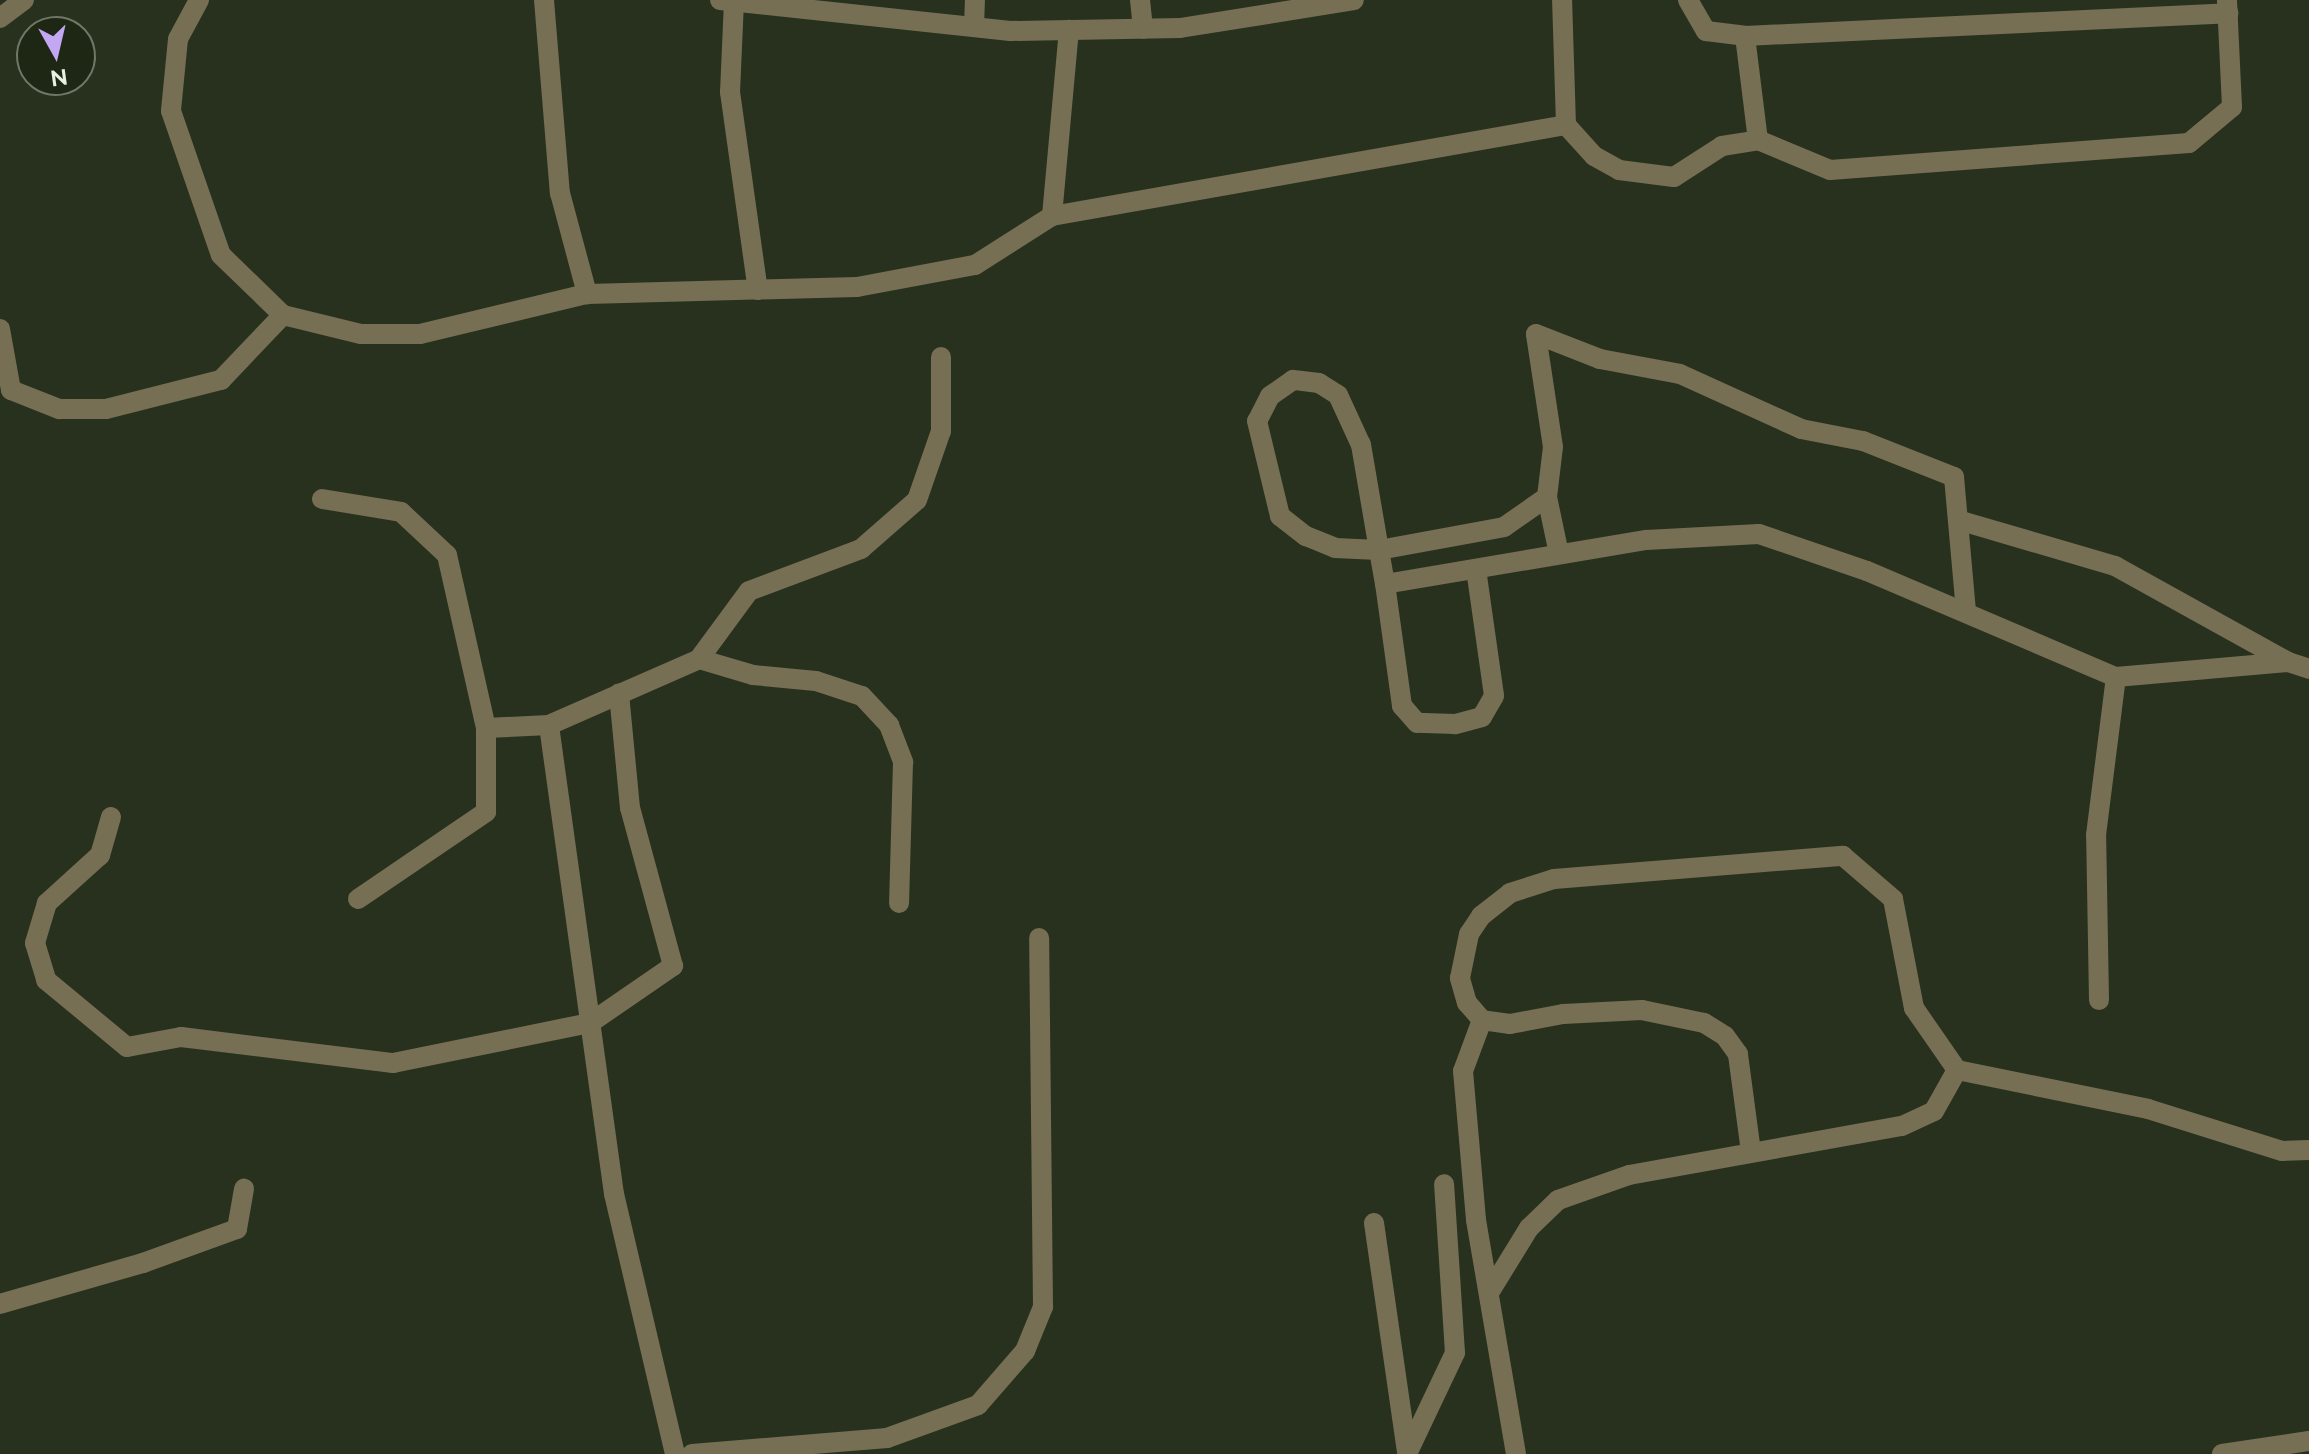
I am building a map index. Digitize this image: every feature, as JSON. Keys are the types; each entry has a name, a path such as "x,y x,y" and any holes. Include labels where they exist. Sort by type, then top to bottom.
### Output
{"street":[{"path":"0,18 24,0"},
{"path":"199,0 178,39 171,111 221,255 283,315 361,334 420,334 587,294 857,287 975,265 1052,216 1566,125"},
{"path":"544,0 560,193 587,294"},
{"path":"974,27 975,0"},
{"path":"1140,0 1143,29"},
{"path":"758,290 730,92 727,1 974,27 1069,30 1180,28 1354,0"},
{"path":"1562,0 1566,125 1594,156 1619,170 1674,177 1722,146 1758,140 1830,170 2189,143 2232,107 2228,6 1745,36 1706,31 1688,0"},
{"path":"1052,216 1069,30"},
{"path":"1745,36 1758,140"},
{"path":"0,329 11,390 59,409 106,409 221,380 283,315"},
{"path":"1559,554 1547,497 1553,447 1536,334 1600,359 1680,374 1801,429 1863,441 1954,477 1966,612"},
{"path":"486,728 549,725 699,659 749,591 861,549 917,500 941,431 941,357"},
{"path":"1476,569 1494,696 1482,717 1455,724 1417,723 1402,706 1385,584 1379,550 1361,445 1338,395 1319,383 1293,380 1270,396 1257,421 1280,516 1306,536 1335,548 1379,550 1504,527 1547,497"},
{"path":"322,499 401,512 447,555 486,728 486,812 358,899"},
{"path":"1958,520 2115,566 2288,662 2309,669"},
{"path":"1385,584 1646,540 1759,534 1966,612 2116,677 2288,662"},
{"path":"699,659 753,675 816,681 862,696 889,725 903,762 899,903"},
{"path":"2099,1000 2096,835 2116,677"},
{"path":"111,817 100,855 47,903 35,943 46,980 99,1019 127,1047 181,1037 393,1063 590,1023 673,966 630,808 619,694"},
{"path":"549,725 614,1194 675,1454"},
{"path":"1751,1152 1738,1054 1725,1036 1704,1023 1642,1010 1563,1014 1510,1024 1482,1020 1467,1003 1460,978 1463,955 1481,916 1510,893 1554,879 1843,856 1893,899 1914,1008 1957,1070 2148,1109 2282,1151 2309,1150"},
{"path":"692,1454 887,1438 978,1405 1025,1351 1043,1307 1039,938"},
{"path":"1482,1020 1463,1071 1476,1220 1516,1454"},
{"path":"1489,1293 1529,1228 1558,1200 1629,1175 1902,1126 1934,1111 1957,1070"},
{"path":"1407,1453 1455,1353 1444,1184"},
{"path":"0,1304 143,1263 237,1229 244,1189"},
{"path":"1374,1223 1407,1453"},
{"path":"2222,1454 2309,1441"}]}
